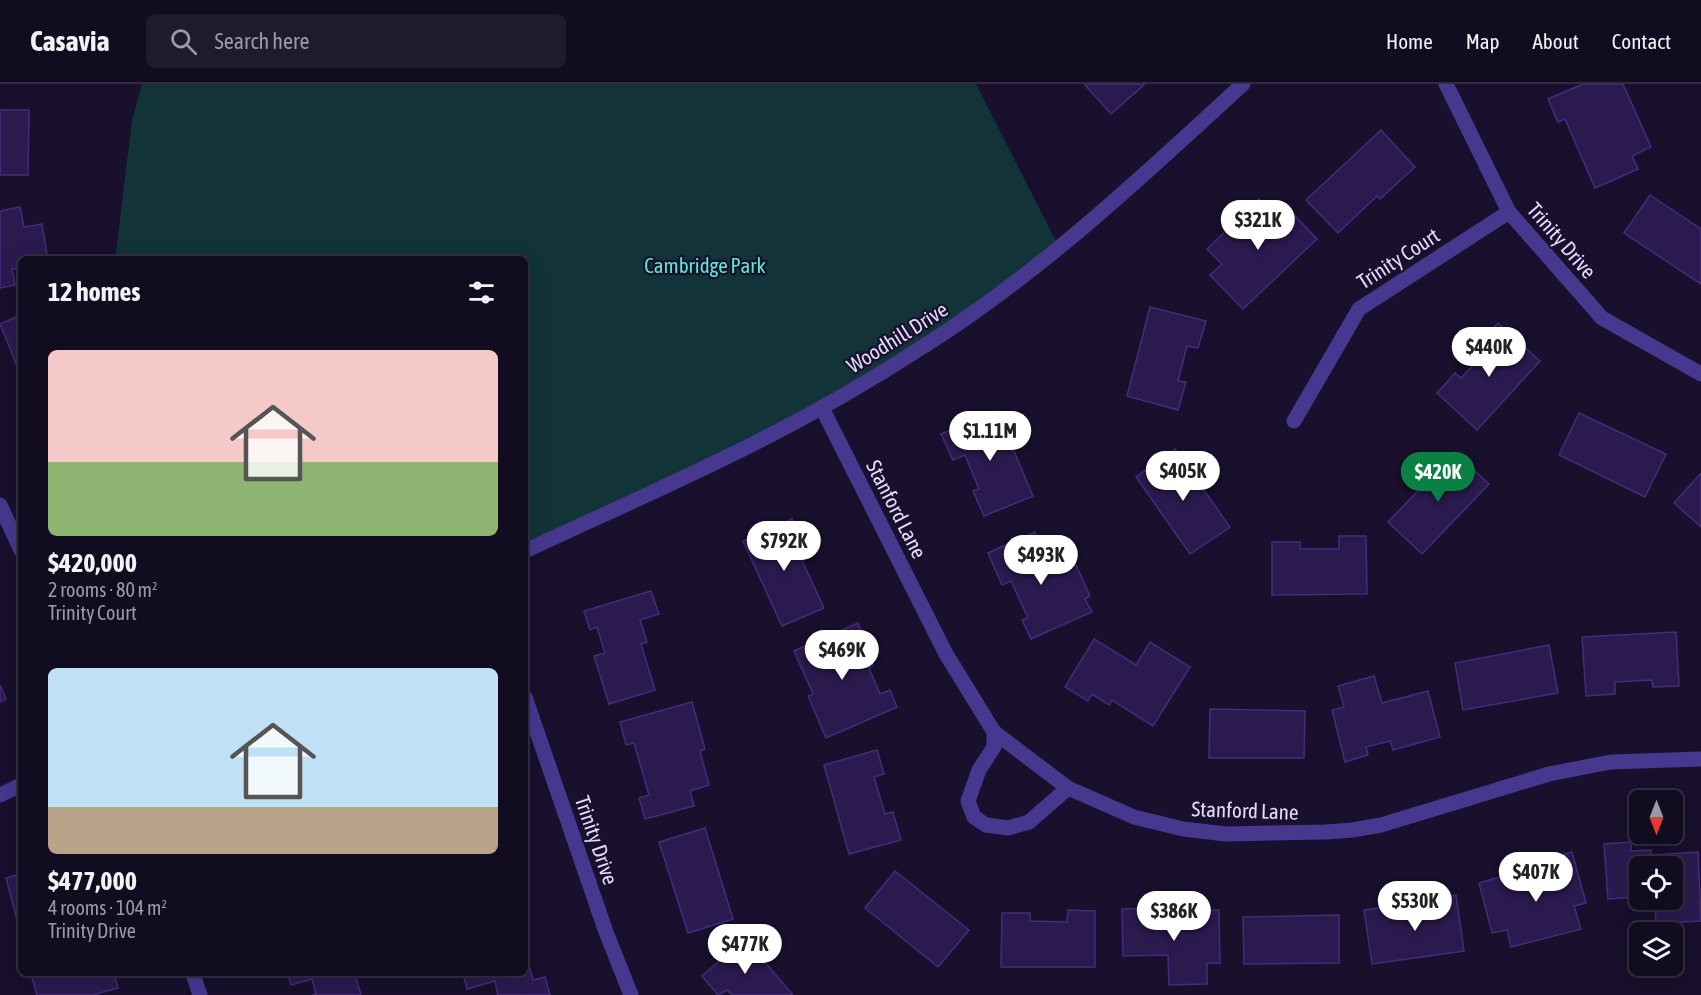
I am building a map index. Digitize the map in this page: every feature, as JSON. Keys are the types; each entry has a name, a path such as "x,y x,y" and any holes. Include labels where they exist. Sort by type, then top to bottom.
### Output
{"street":[{"name":"Woodhill Drive","path":"528,550 754,444 822,408 926,345 1029,272 1138,180 1242,84"},
{"name":"Trinity Drive","path":"1446,84 1509,212 1602,318 1701,374"},
{"name":"Trinity Court","path":"1294,421 1359,309 1509,212"},
{"name":"Stanford Lane","path":"822,408 946,654 994,732 1068,788 1134,817 1184,829 1226,834 1326,832 1381,825 1549,774 1611,762 1701,759"},
{"path":"0,505 18,544"},
{"name":"Trinity Drive","path":"528,706 606,933 632,995"},
{"path":"994,732 994,747 979,770 968,801 974,817 986,825 1008,828 1029,822 1068,788"},
{"path":"0,795 18,786"},
{"path":"194,976 200,995"}],"green space":[{"name":"Cambridge Park","path":"142,84 976,84 1059,247 822,408 528,549 528,256 115,256 132,120"}],"building":[{"path":"1084,84 1145,84 1111,114"},
{"path":"1583,84 1623,84 1651,147 1632,156 1638,169 1595,188 1565,119 1558,122 1548,99"},
{"path":"0,110 29,110 28,175 0,175"},
{"path":"1381,130 1415,167 1380,199 1377,196 1338,233 1306,200"},
{"path":"1650,195 1701,229 1701,284 1624,233"},
{"path":"1259,199 1273,213 1283,203 1317,239 1243,309 1210,275 1222,264 1207,249"},
{"path":"20,207 24,227 42,224 47,256 18,256 18,268 12,269 15,285 0,288 0,211"},
{"path":"1150,307 1206,321 1198,348 1187,346 1178,381 1186,382 1178,410 1127,396"},
{"path":"18,316 18,369 0,324"},
{"path":"1498,323 1540,361 1477,430 1437,393 1455,373 1461,378 1487,351 1479,344"},
{"path":"997,411 1033,496 984,516 973,491 979,489 965,455 953,460 941,434"},
{"path":"1579,413 1666,454 1645,497 1559,455"},
{"path":"1175,449 1230,527 1190,554 1136,477"},
{"path":"1455,452 1489,484 1422,554 1388,522"},
{"path":"1701,473 1701,527 1674,503"},
{"path":"792,519 803,542 795,545 824,608 782,626 743,541"},
{"path":"1035,532 1053,573 1075,563 1090,596 1085,599 1092,612 1031,639 1022,620 1028,618 1011,581 1002,585 988,553"},
{"path":"1339,536 1366,536 1367,594 1272,595 1272,542 1300,542 1300,549 1339,549"},
{"path":"651,591 659,614 640,620 647,642 641,644 655,690 609,704 594,656 605,653 597,627 590,630 584,611"},
{"path":"858,623 864,638 861,639 873,666 869,668 880,694 890,690 897,707 826,738 808,696 813,694 794,651"},
{"path":"1676,632 1679,686 1653,687 1652,680 1615,682 1615,694 1586,696 1582,637"},
{"path":"1094,639 1136,665 1150,642 1190,667 1153,726 1112,700 1109,705 1092,694 1088,701 1065,687"},
{"path":"1549,645 1558,693 1463,710 1455,663"},
{"path":"1374,676 1382,703 1428,691 1440,737 1393,750 1390,741 1366,747 1368,755 1345,762 1332,710 1344,707 1338,686"},
{"path":"0,685 6,699 0,702"},
{"path":"692,702 705,749 700,751 709,785 690,791 694,806 645,819 639,798 649,795 634,743 626,745 620,722"},
{"path":"1210,709 1305,711 1304,758 1209,758"},
{"path":"877,750 884,774 874,777 885,814 893,812 901,840 849,854 824,765"},
{"path":"705,828 733,919 688,933 659,842"},
{"path":"1629,842 1631,851 1651,850 1651,855 1698,852 1701,921 1656,922 1655,910 1683,910 1683,856 1629,856 1629,898 1608,899 1604,844"},
{"path":"1572,852 1586,903 1574,906 1581,929 1511,947 1507,930 1492,933 1479,883 1500,877 1501,882 1553,869 1551,858"},
{"path":"895,871 969,930 938,967 865,908"},
{"path":"18,875 18,924 6,878"},
{"path":"1456,895 1464,951 1372,964 1364,910 1391,906 1392,915 1429,909 1428,899"},
{"path":"1169,908 1169,922 1197,921 1197,911 1219,910 1220,963 1207,963 1207,984 1169,985 1168,955 1123,956 1122,909"},
{"path":"1068,910 1095,911 1095,967 1001,967 1002,913 1030,913 1030,921 1067,922"},
{"path":"1339,915 1339,963 1244,964 1243,917"},
{"path":"745,939 793,995 732,995 727,990 718,995 702,976"},
{"path":"528,961 533,980 545,977 550,995 498,995 495,981 467,989 464,976 528,976"},
{"path":"32,976 115,976 118,988 93,995 37,995"},
{"path":"289,976 356,976 361,995 312,995 316,994 312,979 291,985"}]}
